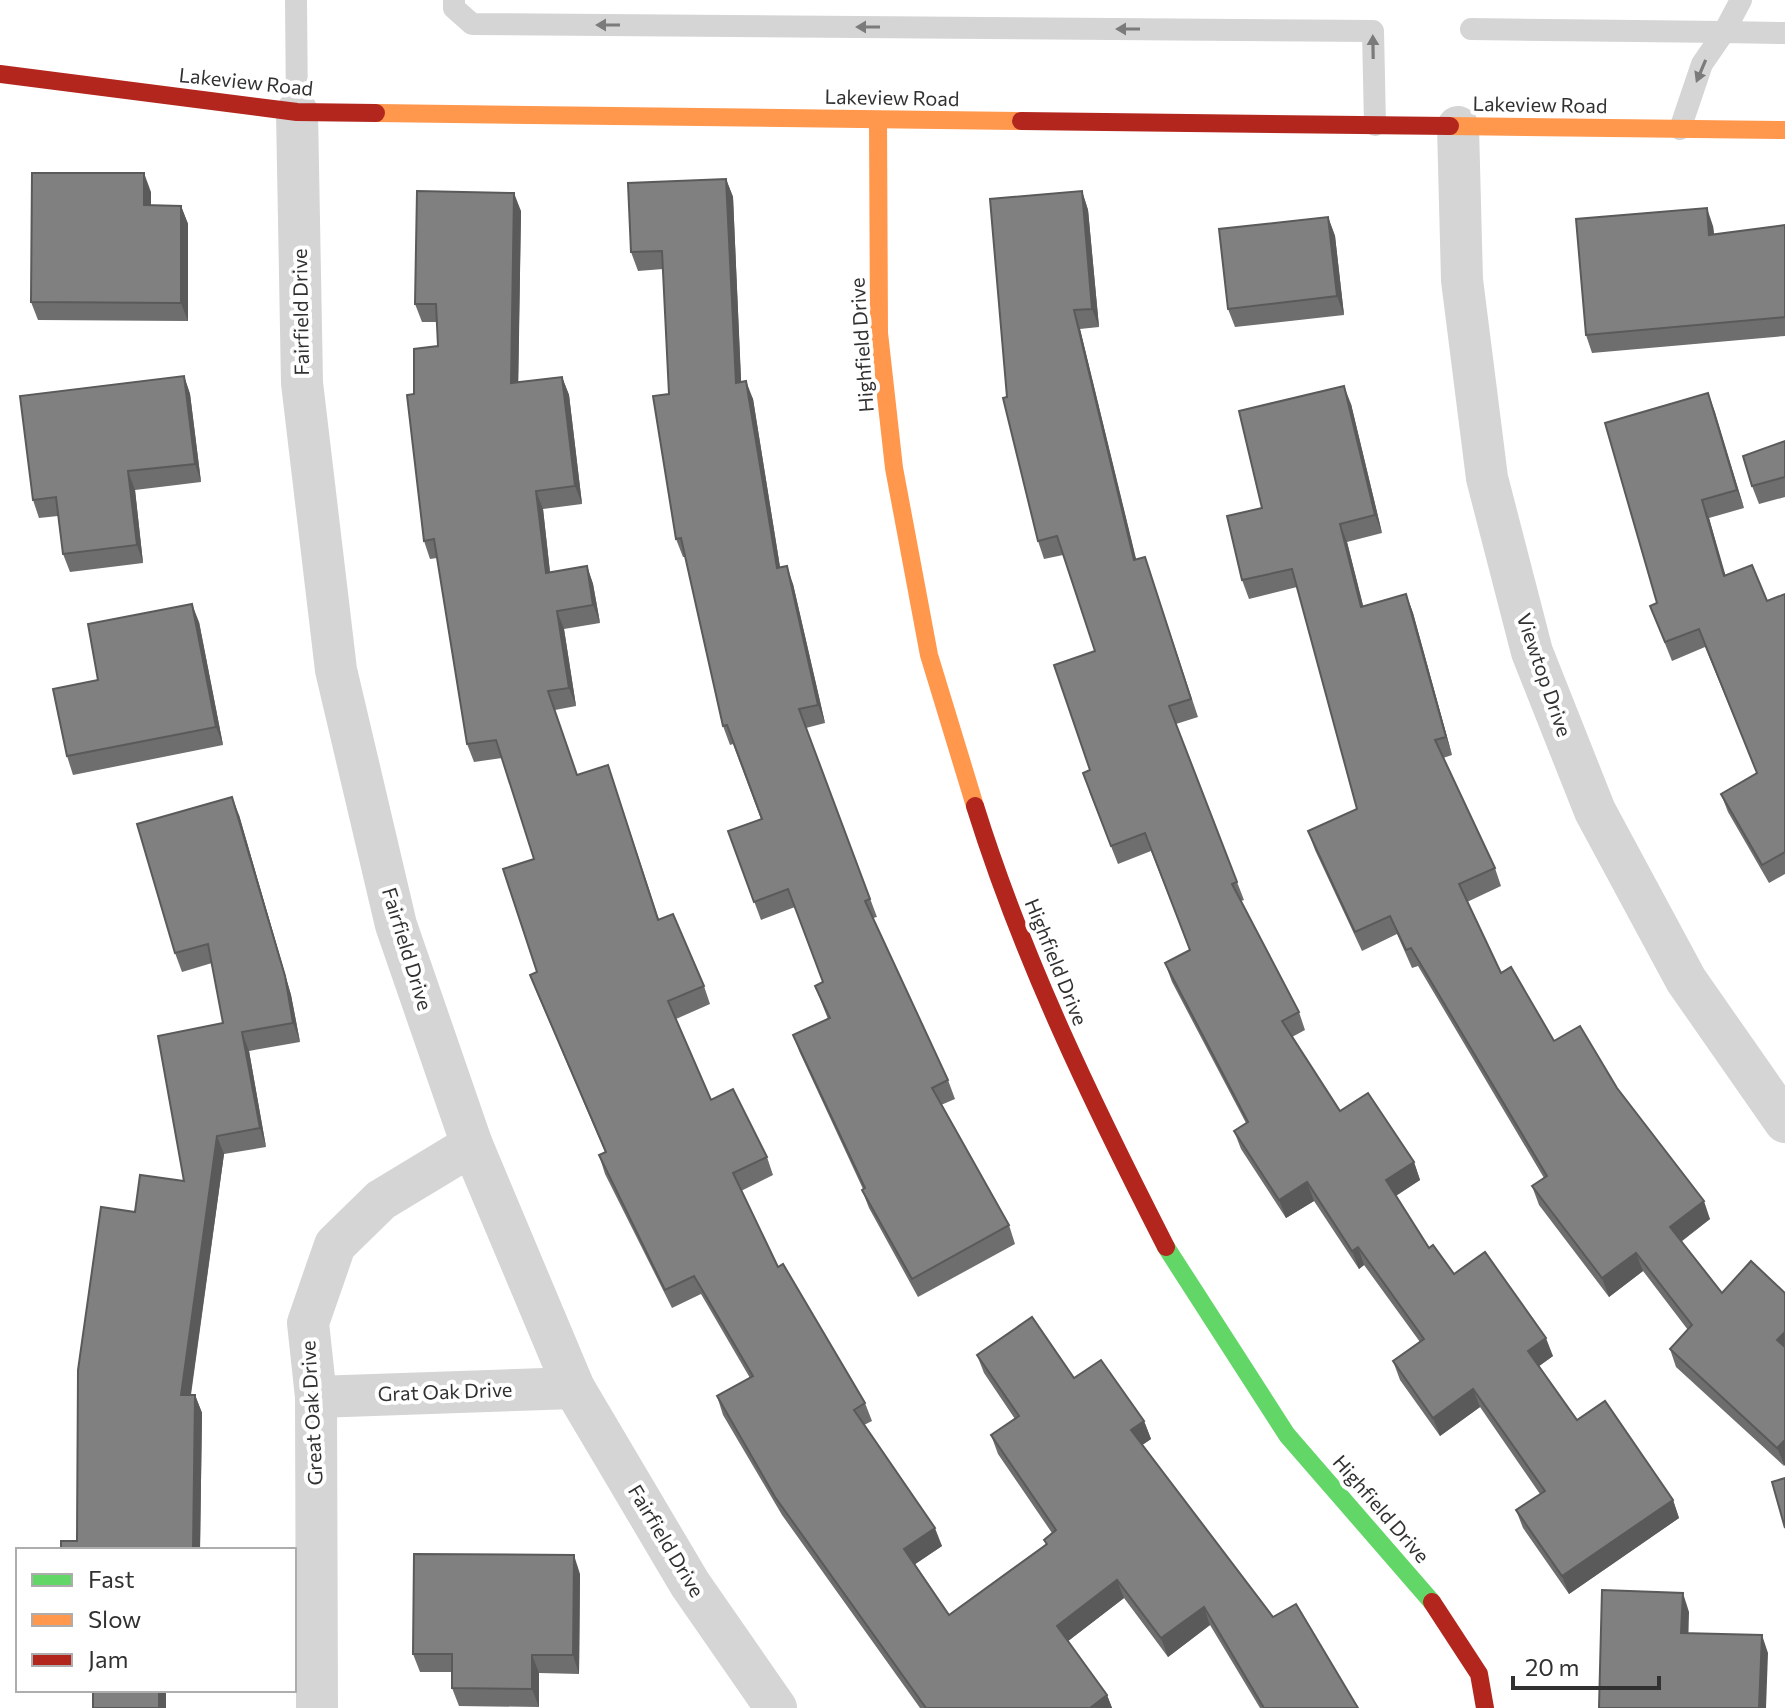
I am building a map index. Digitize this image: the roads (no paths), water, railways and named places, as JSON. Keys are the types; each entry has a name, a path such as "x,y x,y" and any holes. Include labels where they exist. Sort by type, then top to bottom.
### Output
{"street":[{"name":"Lakeview Road","path":"0,74 297,112 1785,130"},
{"name":"Fairfield Drive","path":"297,112 302,383 336,670 396,925 472,1145 574,1388 690,1584 776,1708"},
{"name":"Highfield Drive","path":"878,120 879,333 894,468 929,655 997,876 1077,1072 1169,1253 1287,1435 1436,1606 1479,1674 1485,1708"},
{"name":"Viewtop Drive","path":"1458,127 1462,280 1487,478 1532,652 1595,811 1703,1005 1785,1122"},
{"name":"Great Oak Drive","path":"317,1708 316,1397 308,1323 335,1245 381,1200 472,1145"},
{"name":"Grat Oak Drive","path":"316,1397 574,1388"}],"lane":[{"path":"296,0 297,112"},
{"path":"454,0 454,8 472,24 1373,31 1375,125"},
{"path":"1680,129 1702,64 1741,0"},
{"path":"1471,29 1785,33"}]}
